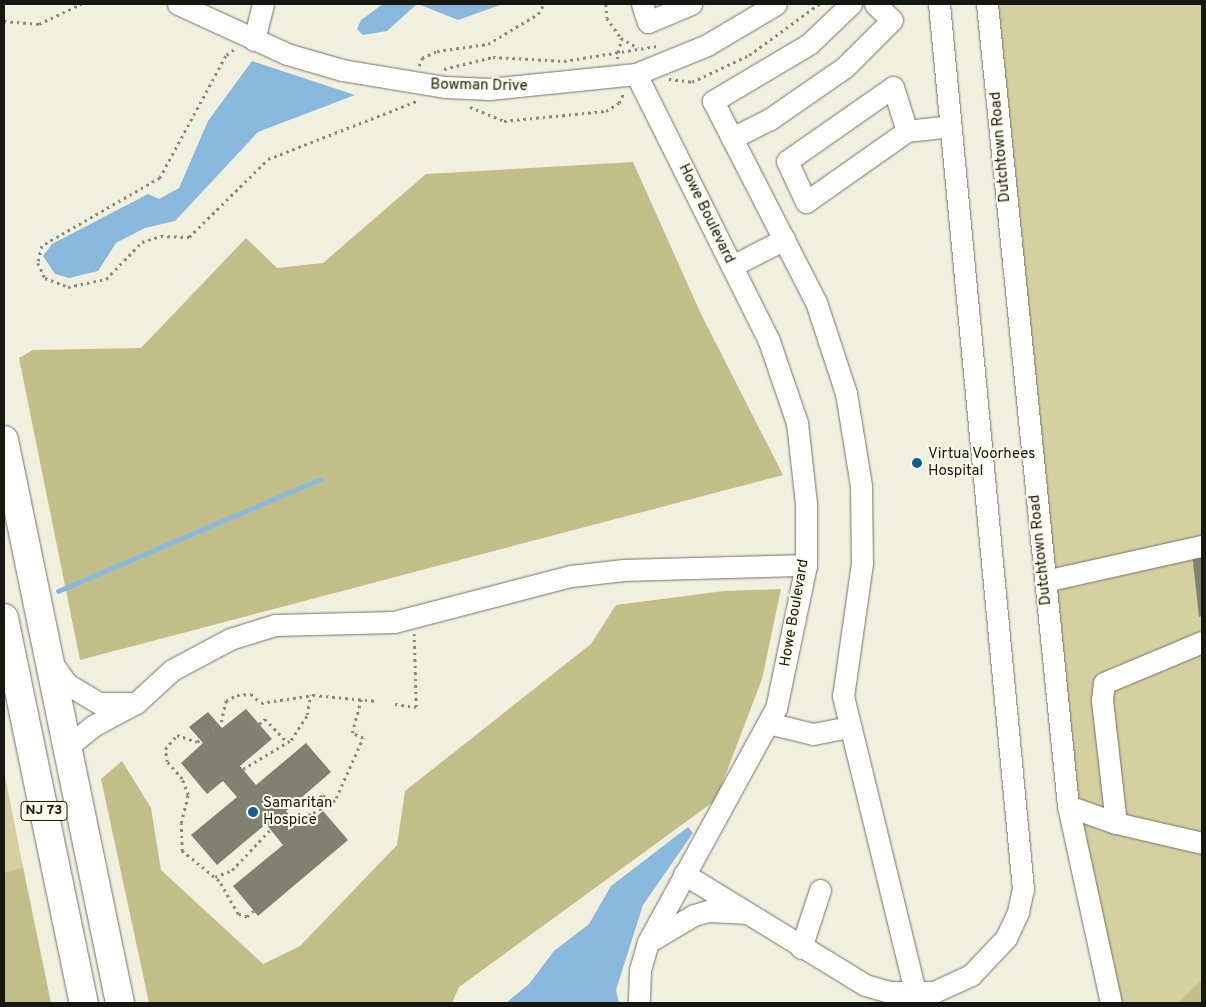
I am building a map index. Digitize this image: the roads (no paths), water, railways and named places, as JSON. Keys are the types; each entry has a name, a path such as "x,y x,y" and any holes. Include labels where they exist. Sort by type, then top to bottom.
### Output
{"highway":[{"name":"NJ 73","path":"4,440 49,659 66,755 120,1003"},
{"name":"NJ 73","path":"4,618 84,1003"}],"street":[{"name":"Bowman Drive","path":"178,4 246,45 342,70 445,87 534,87 628,75 663,63 746,24 776,4"},
{"path":"246,45 263,4"},
{"path":"642,4 648,22 691,4"},
{"path":"851,4 809,44 713,102 786,239 836,356 861,486 862,563 842,696 915,992"},
{"path":"732,138 770,119 845,67 892,20 875,4"},
{"path":"684,874 865,986 915,992 934,992 954,984 992,956 1018,912 1023,889 939,4"},
{"name":"Dutchtown Road","path":"987,4 1068,806 1111,1003"},
{"name":"Howe Boulevard","path":"628,75 732,266 769,341 797,423 806,503 806,565 776,708 648,942 640,970 639,1003"},
{"path":"907,131 893,87 787,161 806,202 907,131 951,126"},
{"path":"732,266 786,239"},
{"path":"1045,581 1202,546"},
{"path":"66,755 71,744 94,726 136,703 172,670 230,639 266,628 411,618 571,576 624,570 806,565"},
{"path":"1116,823 1102,700 1104,683 1202,642"},
{"path":"49,659 67,684 99,703 136,703"},
{"path":"768,723 813,734 850,727"},
{"path":"1068,806 1116,823 1202,843"},
{"path":"802,948 820,890"},
{"path":"648,942 694,915 708,911 747,914"}],"water":[{"path":"383,4 417,4 387,31 363,35 357,29 361,20"},
{"path":"418,4 503,4 458,20"},
{"path":"252,61 355,95 258,132 175,221 145,228 116,243 98,271 69,278 55,274 43,256 52,244 148,194 159,199 179,188 208,121"},
{"path":"688,827 693,833 643,905 616,990 619,1003 506,1003 529,984 554,951 589,924 611,886"}],"waterway":[{"path":"58,591 320,479"}],"place":[{"name":"Virtua Voorhees Hospital","path":"917,463"},
{"name":"Samaritan Hospice","path":"253,812"}]}
